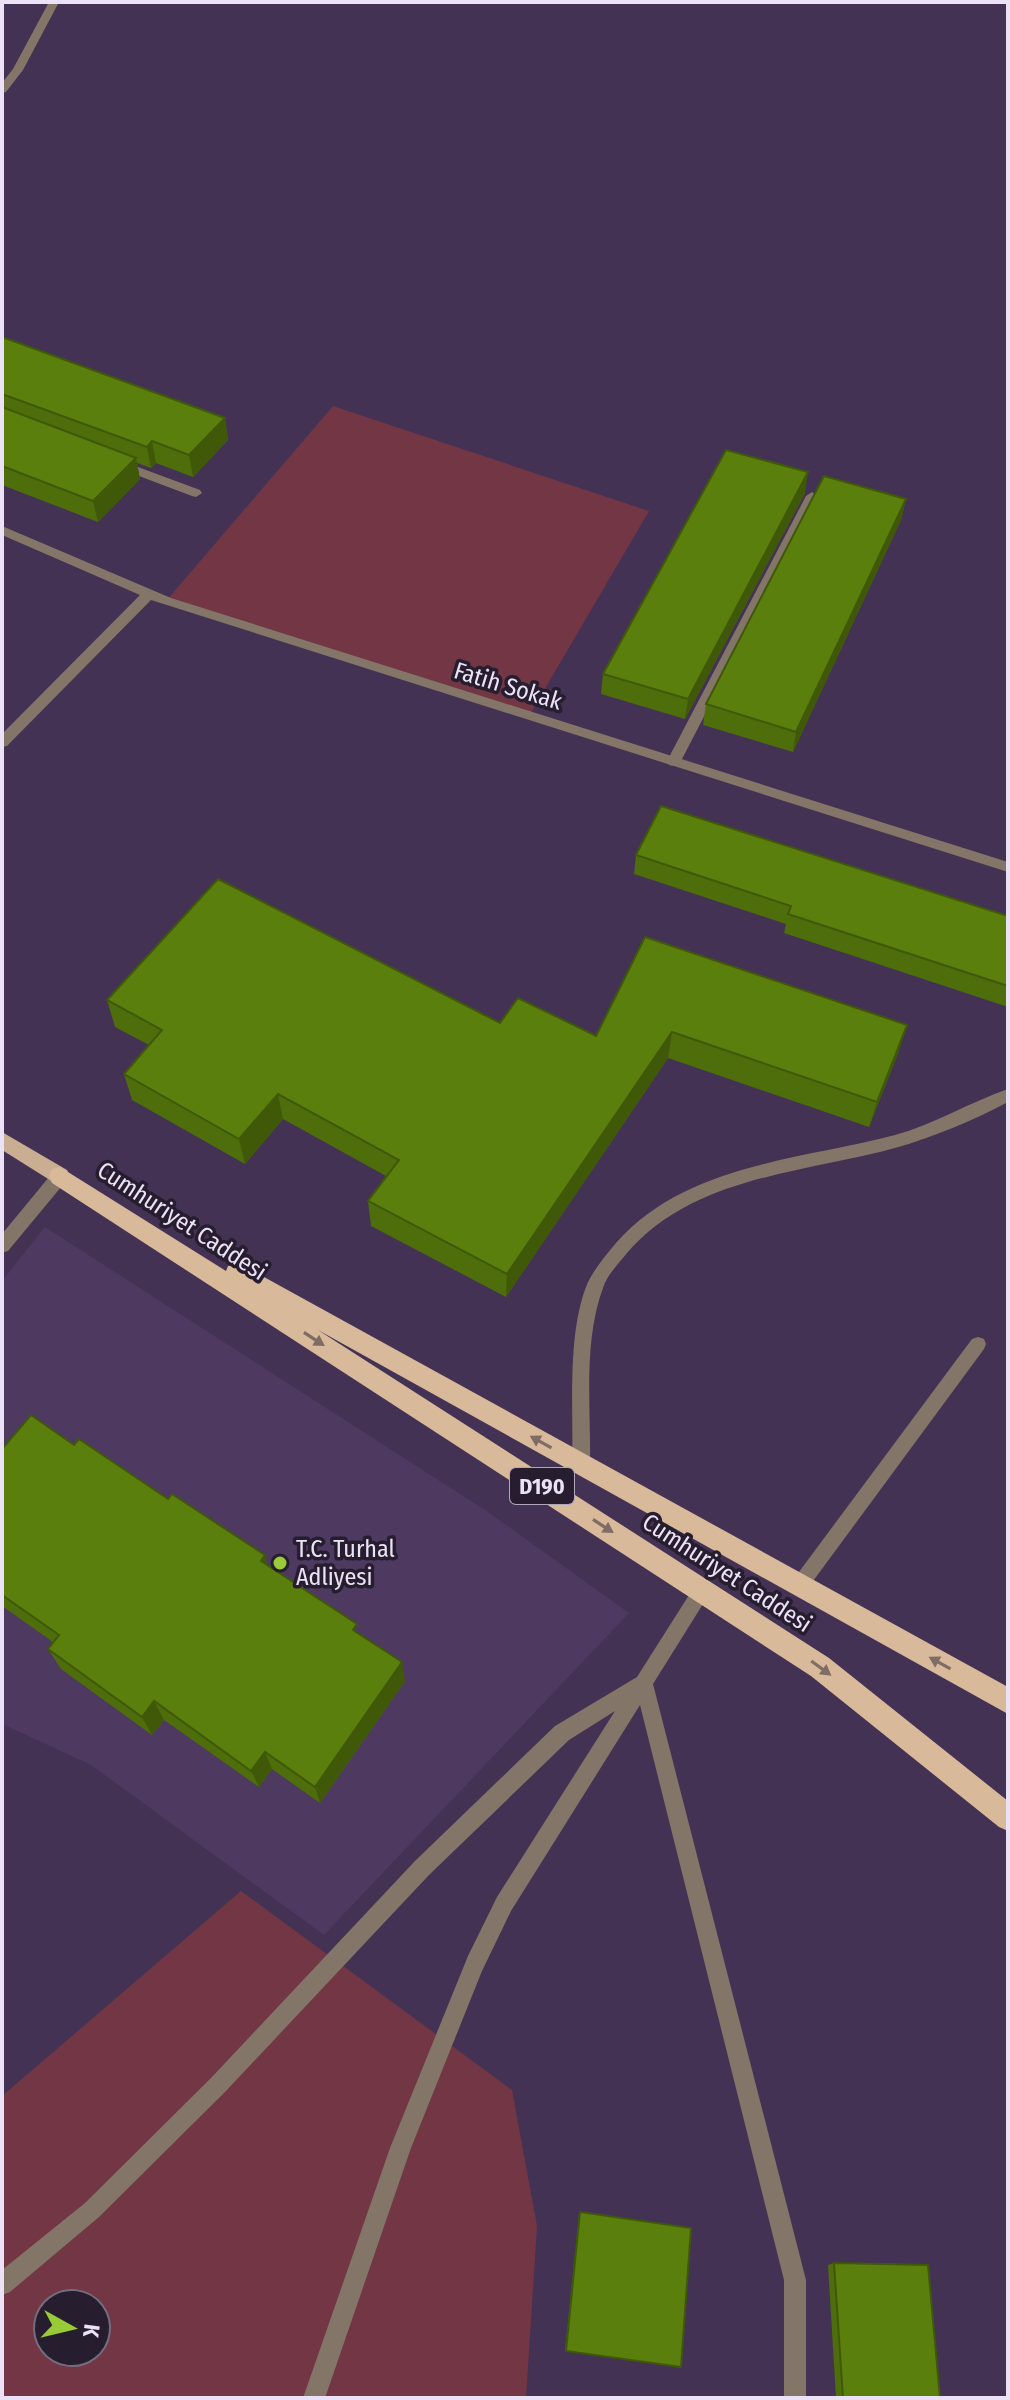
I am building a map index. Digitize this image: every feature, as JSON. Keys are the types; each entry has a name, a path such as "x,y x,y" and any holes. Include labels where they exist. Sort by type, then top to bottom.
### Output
{"highway":[{"name":"Cumhuriyet Caddesi","path":"60,1176 1008,1701"},
{"name":"Cumhuriyet Caddesi","path":"60,1176 820,1667 1008,1818"}],"main road":[{"name":"D190","path":"2,1140 60,1176"}],"street":[{"path":"2,90 18,70 54,2"},
{"path":"106,459 196,493"},
{"path":"674,761 812,496"},
{"name":"Fatih Sokak","path":"2,530 149,594 1008,867"},
{"path":"2,742 149,594"},
{"path":"581,1464 585,1330 595,1285 624,1241 656,1212 707,1187 898,1141 966,1117 1008,1095"},
{"path":"2,1246 60,1176"},
{"path":"799,1586 978,1344"},
{"path":"314,2398 387,2189 479,1953 504,1904 702,1590"},
{"path":"2,2284 92,2210 218,2085 422,1868 562,1733 644,1683"},
{"path":"644,1683 795,2280 795,2398"}],"shaded area":[{"path":"333,406 649,511 529,716 166,601"},
{"name":"T.C. Turhal Adliyesi","path":"45,1227 488,1512 629,1613 324,1935 91,1765 2,1724 2,1281"},
{"path":"241,1891 512,2090 537,2226 526,2398 2,2398 2,2096"}],"building":[{"path":"2,337 225,418 189,455 152,441 147,447 2,394"},
{"path":"2,407 136,458 93,501 2,466"},
{"path":"726,450 808,472 688,699 603,674"},
{"path":"824,476 906,499 796,732 706,704"},
{"path":"661,806 1008,916 1008,986 788,914 791,906 636,855"},
{"path":"218,879 500,1023 518,998 596,1036 645,937 907,1025 877,1102 672,1032 507,1274 368,1201 399,1160 278,1094 239,1139 124,1074 162,1030 107,1000"},
{"name":"T.C. Turhal Adliyesi","path":"31,1415 74,1445 79,1439 168,1499 172,1494 265,1555 261,1561 357,1624 353,1630 402,1662 315,1787 265,1752 251,1771 154,1701 142,1717 48,1649 59,1635 2,1595 2,1449"},
{"path":"580,2212 691,2228 681,2367 566,2351"},
{"path":"834,2263 928,2265 940,2398 843,2398"}],"place":[{"name":"T.C. Turhal Adliyesi","path":"280,1563"}]}
